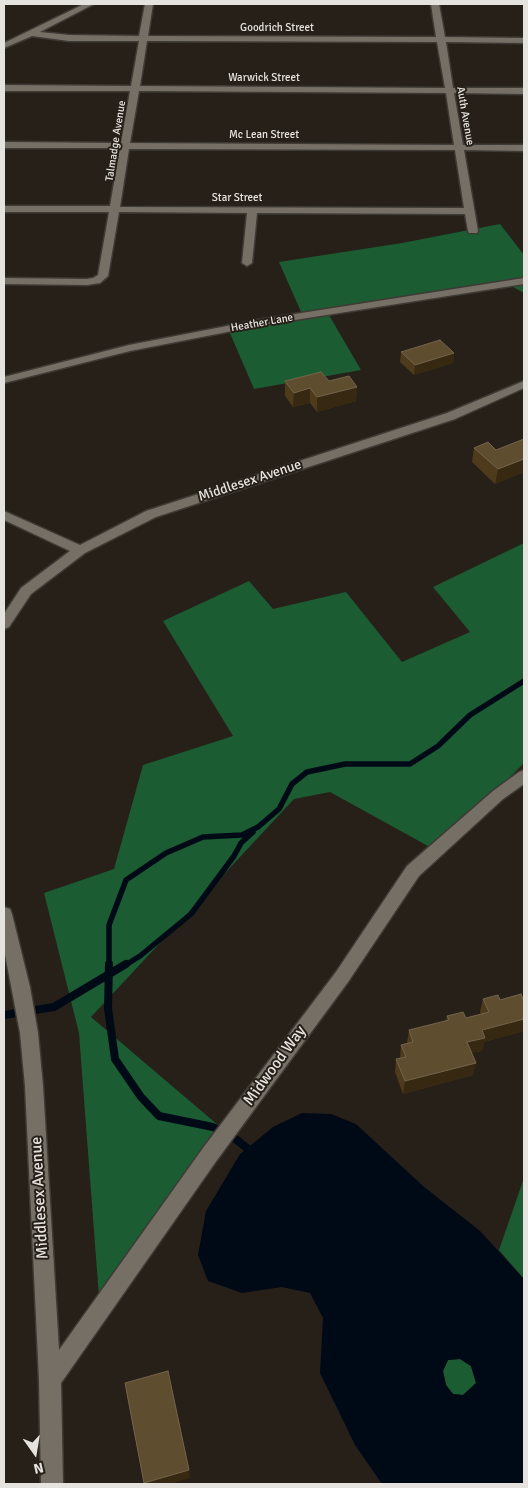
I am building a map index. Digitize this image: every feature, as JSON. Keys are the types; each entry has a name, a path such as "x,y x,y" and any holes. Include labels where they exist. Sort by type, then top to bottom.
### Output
{"street":[{"path":"4,46 90,4"},
{"name":"Talmadge Avenue","path":"4,282 82,282 99,280 104,274 149,4"},
{"name":"Auth Avenue","path":"435,4 473,231"},
{"name":"Goodrich Street","path":"30,34 69,38 524,40"},
{"name":"Warwick Street","path":"4,88 524,91"},
{"name":"Mc Lean Street","path":"4,145 524,148"},
{"name":"Star Street","path":"4,208 469,212"},
{"path":"247,263 252,210"},
{"name":"Heather Lane","path":"4,380 129,348 177,338 273,320 524,281"},
{"name":"Middlesex Avenue","path":"4,624 26,590 80,550 150,514 451,416 524,384"},
{"path":"4,515 80,550"},
{"name":"Midwood Way","path":"50,1380 210,1154 342,977 413,871 498,795 524,776"},
{"name":"Middlesex Avenue","path":"4,914 21,987 29,1033 50,1380 52,1484"}],"green space":[{"path":"500,224 524,255 524,293 504,282 326,310 361,370 254,389 226,324 302,314 279,262 402,243"},
{"path":"524,543 524,763 437,851 330,792 294,799 91,1017 225,1131 99,1297 79,1033 44,893 114,869 143,765 233,736 163,621 249,581 273,609 346,592 402,662 470,632 433,587"},
{"path":"524,1178 524,1279 499,1250"},
{"path":"460,1359 471,1366 476,1383 463,1395 453,1394 446,1385 443,1371 448,1360"}],"shaded area":[{"path":"302,1113 331,1114 356,1124 423,1186 480,1231 524,1279 524,1484 382,1484 355,1445 320,1373 323,1318 310,1293 282,1287 242,1293 208,1281 198,1255 206,1211 240,1154 273,1127","holes":["460,1359 471,1366 476,1383 463,1395 453,1394 446,1385 443,1371 448,1360"]}],"building":[{"path":"440,340 454,353 415,365 401,352"},
{"path":"321,372 329,381 349,376 357,387 317,397 310,388 294,393 285,381"},
{"path":"524,439 524,459 498,469 474,448 488,442 496,450"},
{"path":"521,994 524,1001 524,1019 482,1030 485,1038 467,1042 476,1063 405,1081 396,1059 406,1057 401,1045 413,1042 409,1030 449,1020 447,1016 463,1012 466,1018 489,1012 483,999 498,995 500,1000"},
{"path":"168,1371 189,1470 144,1483 125,1383"}],"waterway":[{"path":"109,964 109,925 126,880 166,853 203,837 242,835 258,827 279,809 292,784 307,772 345,764 410,764 438,746 470,715 524,681"},
{"path":"124,966 140,956 191,914 234,856 241,843 253,832"},
{"path":"109,964 109,974"},
{"path":"109,974 126,964"},
{"path":"4,1015 54,1007 109,974"},
{"path":"109,974 108,1008 115,1059 141,1097 159,1116 213,1127 233,1137 247,1148"}]}
